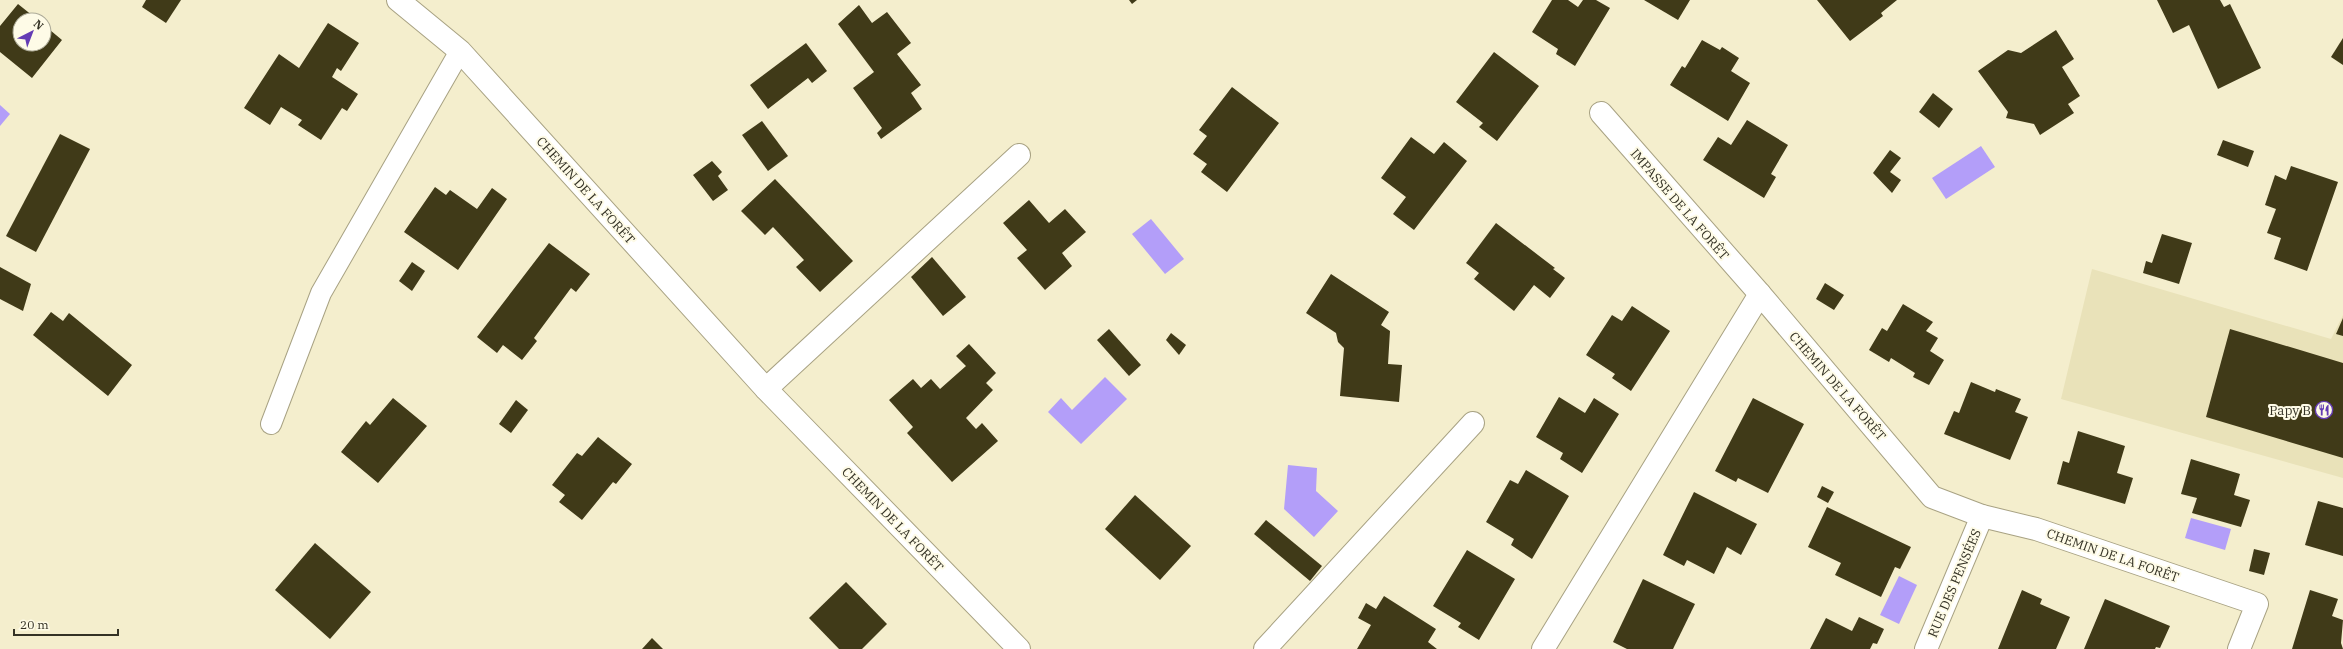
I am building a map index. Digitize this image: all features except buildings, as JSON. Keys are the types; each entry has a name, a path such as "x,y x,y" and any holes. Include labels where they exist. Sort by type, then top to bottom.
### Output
{"street":[{"name":"CHEMIN DE LA FORÊT","path":"398,0 460,51 766,389 1019,649"},
{"name":"IMPASSE DE LA FORÊT","path":"1601,113 1760,294"},
{"path":"766,389 1019,155"},
{"name":"CHEMIN DE LA FORÊT","path":"1760,294 1932,497 1982,516 2036,529 2257,604 2239,649"},
{"path":"1543,649 1760,294"},
{"path":"1265,649 1473,423"},
{"name":"RUE DES PENSÉES","path":"1926,649 1982,516"}],"lane":[{"path":"271,424 321,293 460,51"}],"shaded area":[{"path":"0,105 10,114 0,126"},
{"path":"1981,146 1995,167 1946,199 1932,178"},
{"path":"1151,219 1184,259 1165,274 1132,234"},
{"path":"2092,269 2331,339 2343,315 2343,478 2061,399"},
{"path":"1105,377 1127,399 1081,444 1048,412 1061,398 1072,410"},
{"path":"1288,465 1317,468 1316,491 1338,511 1314,537 1284,509"},
{"path":"2191,518 2231,529 2225,550 2185,538"},
{"path":"1899,576 1917,585 1899,624 1880,615"}],"place":[{"name":"Papy B","path":"2324,410"}]}
